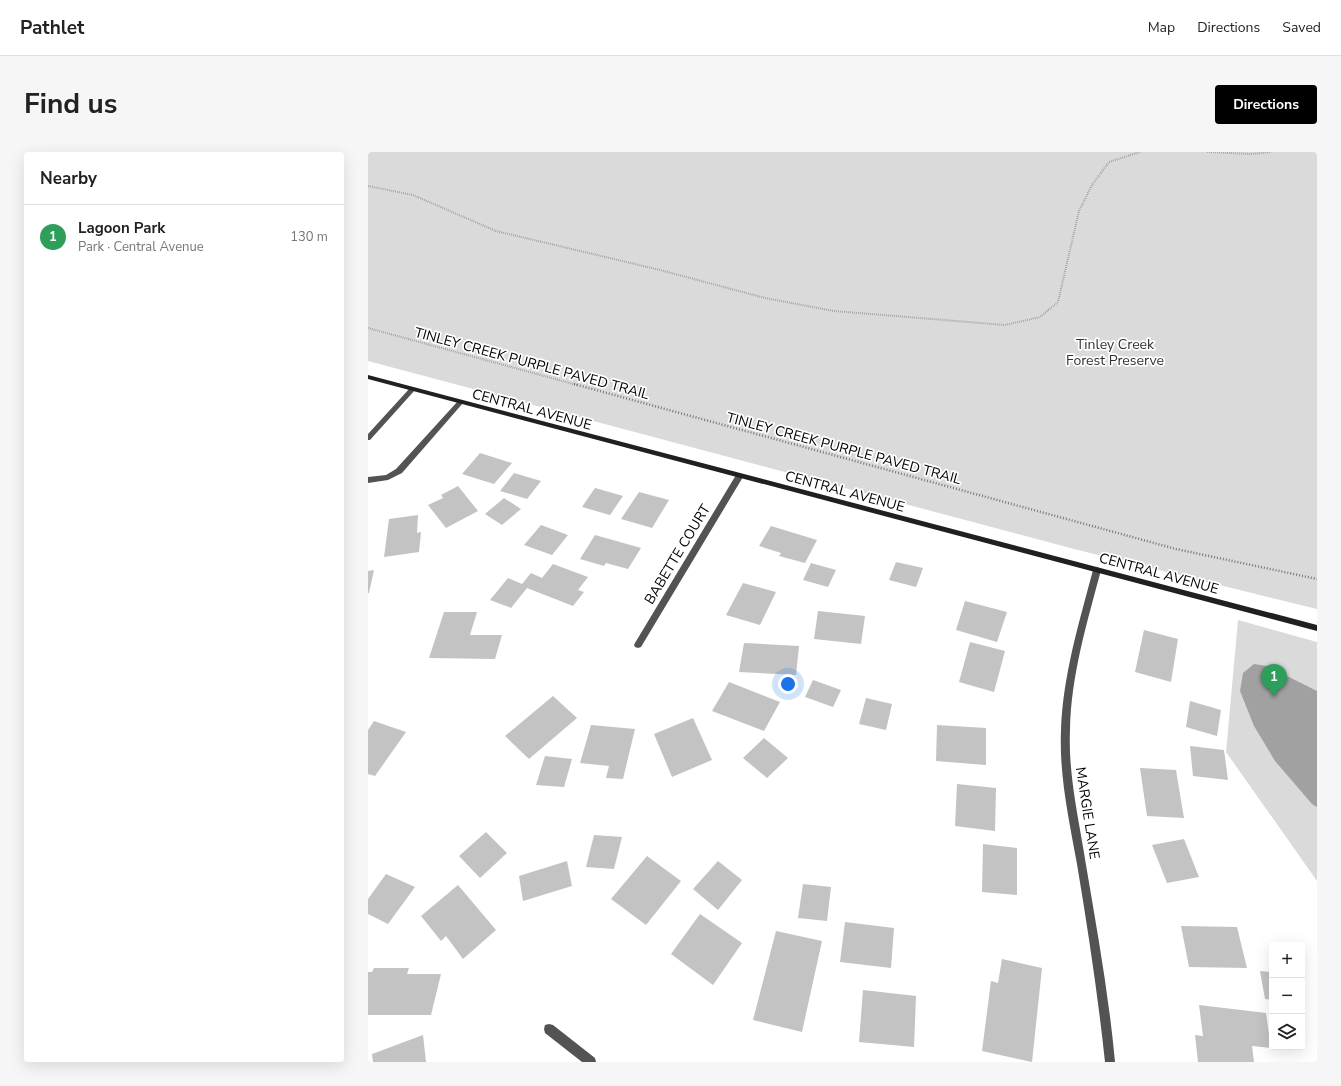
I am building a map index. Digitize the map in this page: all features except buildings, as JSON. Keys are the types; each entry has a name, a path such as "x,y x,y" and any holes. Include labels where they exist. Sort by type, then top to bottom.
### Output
{"street":[{"name":"CENTRAL AVENUE","path":"368,378 739,477 1317,628"},
{"path":"368,438 412,390"},
{"path":"368,480 388,477 399,471 460,403"},
{"name":"BABETTE COURT","path":"638,645 739,477"},
{"name":"MARGIE LANE","path":"1096,570 1068,690 1065,760 1070,802 1105,1005 1110,1062"},
{"path":"549,1029 590,1062"}],"path":[{"path":"368,186 413,195 496,231 660,270 765,298 834,311 1004,325 1040,317 1058,302 1079,211 1092,185 1109,162 1140,152"},
{"path":"1207,152 1251,154 1271,152"},
{"name":"TINLEY CREEK PURPLE PAVED TRAIL","path":"368,328 1176,549 1317,579"}],"green space":[{"name":"Tinley Creek Forest Preserve","path":"368,152 1317,152 1317,609 1078,550 368,361"},
{"path":"1238,620 1317,642 1317,881 1226,752"}],"shaded area":[{"path":"1254,664 1267,666 1317,691 1317,807 1312,804 1275,761 1254,726 1240,691 1243,673"}],"place":[{"name":"Lagoon Park","path":"1274,697"}]}
